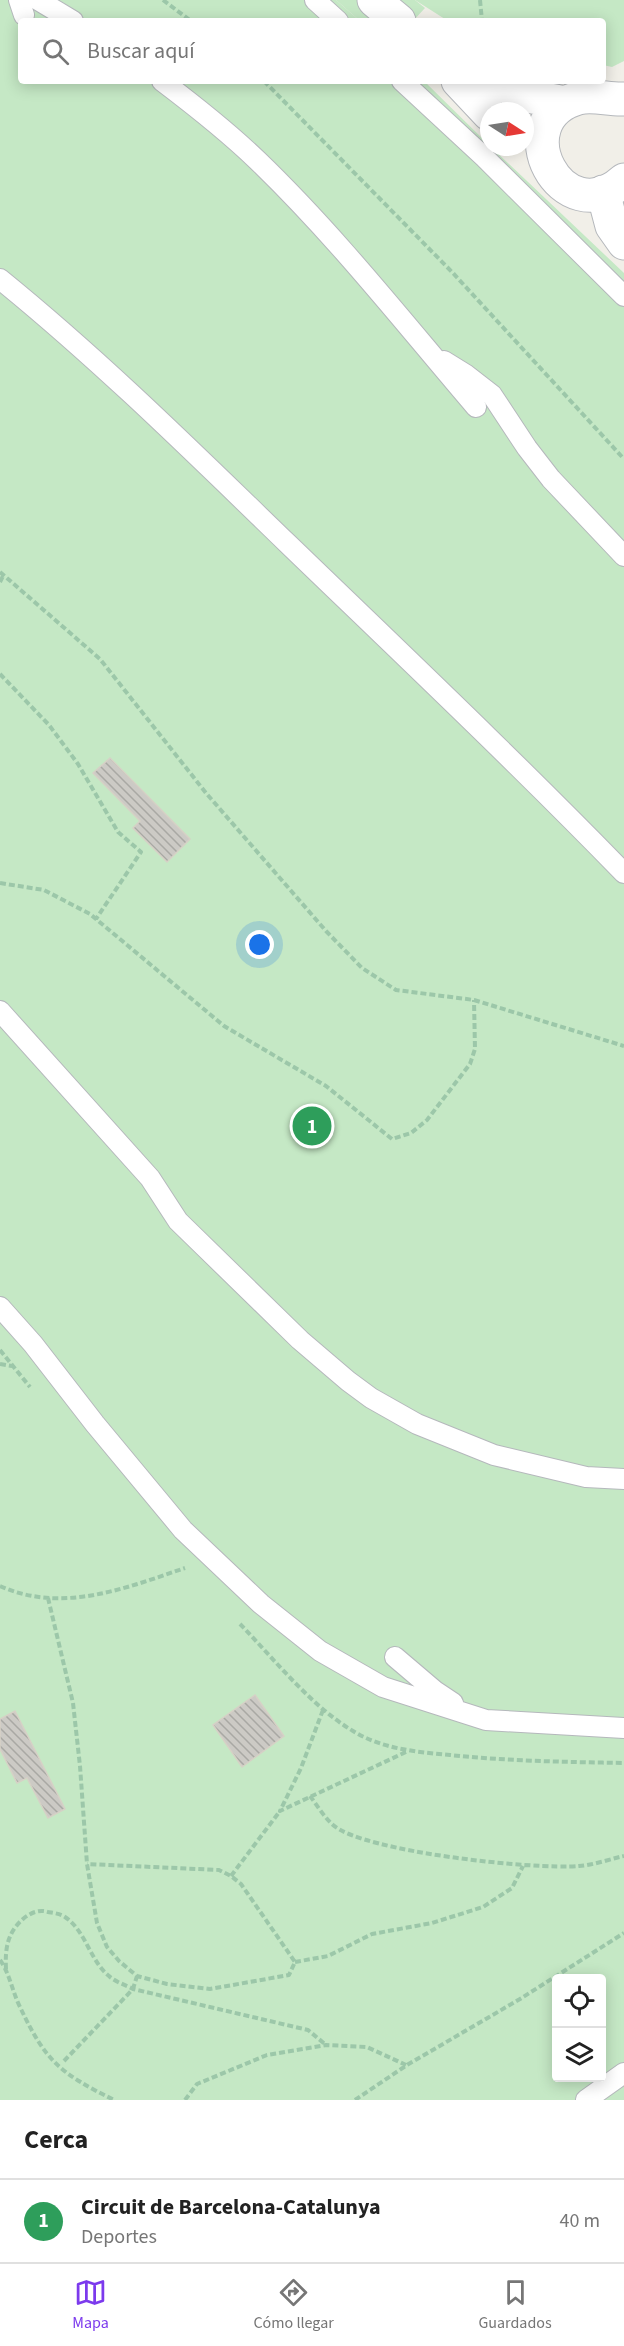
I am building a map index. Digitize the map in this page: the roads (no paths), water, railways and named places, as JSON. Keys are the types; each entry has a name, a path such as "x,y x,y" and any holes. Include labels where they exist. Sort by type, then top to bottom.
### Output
{"street":[{"path":"374,0 395,18"},
{"path":"461,84 480,104"},
{"path":"500,84 527,96 566,103"},
{"path":"534,153 542,149 543,135 548,122 566,103 580,98 594,97 619,103"},
{"path":"534,155 562,185 575,192 589,194 614,186 612,226 624,243"}],"lane":[{"path":"39,0 68,18"},
{"path":"315,0 335,18"},
{"path":"166,84 257,160 322,229 476,407"},
{"path":"405,84 484,157 624,296"},
{"path":"0,279 47,317 145,405 464,713 624,873"},
{"path":"429,352 465,374 492,395 527,448 552,479 624,556"},
{"path":"0,1011 150,1178 178,1221 300,1340 348,1381 371,1398 417,1424 494,1455 586,1477 624,1479"},
{"path":"0,1307 33,1344 95,1424 183,1530 261,1604 320,1651 383,1687 486,1720 624,1728"},
{"path":"394,1657 435,1691 471,1715"},
{"path":"586,2100 624,2073"}],"place":[{"name":"Circuit de Barcelona-Catalunya","path":"312,1126"}]}
